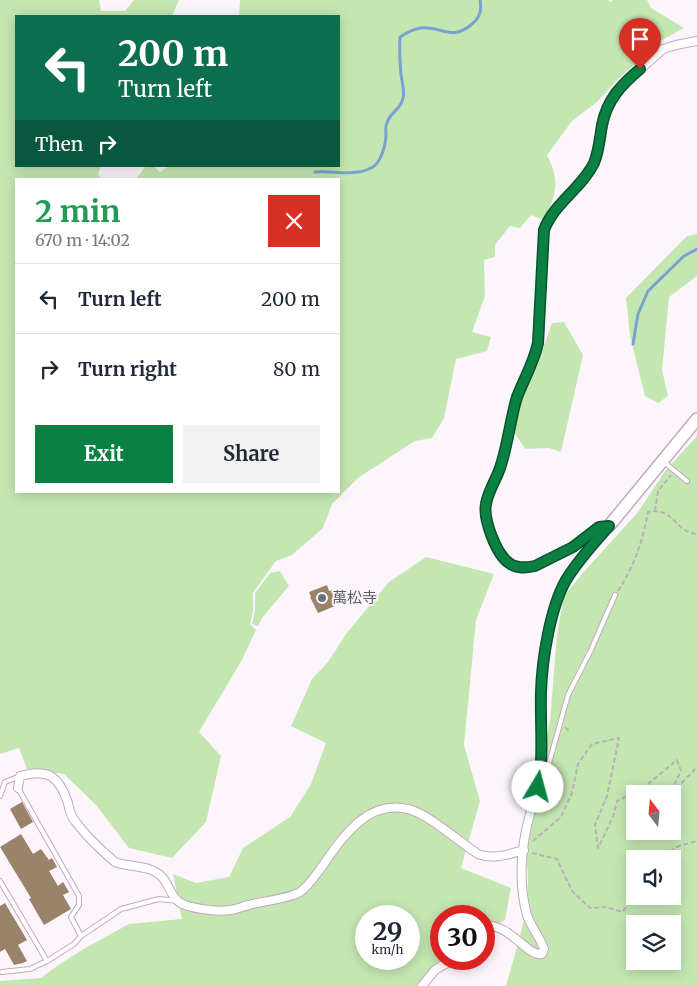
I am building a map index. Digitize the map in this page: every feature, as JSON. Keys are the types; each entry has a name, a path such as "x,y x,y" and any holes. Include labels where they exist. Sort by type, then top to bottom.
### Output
{"street":[{"path":"609,526 599,527 573,547 535,566 528,568 515,567 501,554 487,521 486,504 504,456 517,397 535,356 538,343 544,230 549,217 585,176 594,162 608,105 616,91 663,49 697,41"},
{"path":"495,928 511,934 532,952 538,955 542,954 544,949 528,917 521,887 529,816 542,769 541,690 552,617 558,597 566,581 591,546 697,419"},
{"path":"18,788 20,776 31,773 48,774 57,780 63,787 74,820 115,862 124,866 148,868 161,876 175,898 184,905 231,910 300,892 311,882 349,831 364,816 380,809 397,808 423,815 478,854 484,856 500,856 524,850"},
{"path":"422,986 435,970"}],"lane":[{"path":"663,461 687,481"},
{"path":"542,769 548,766 568,695 616,595"},
{"path":"0,796 5,782 20,776"},
{"path":"18,788 79,896 79,905 71,917 81,936"},
{"path":"0,881 47,961"},
{"path":"2,972 30,969 47,961 74,944 81,936 121,909 159,899 179,902"}],"path":[{"path":"655,511 658,491 668,478"},
{"path":"616,595 631,571 640,550 648,512 655,511 671,516 687,533 697,534"},
{"path":"524,850 561,816 572,793 578,764 592,744 619,738 607,796 595,825 598,848 613,817 617,801 626,797"},
{"path":"647,785 676,760 681,771 675,785"},
{"path":"680,785 697,767"},
{"path":"672,850 697,840"},
{"path":"524,850 557,860 572,891 590,908 607,907 622,912 628,905"}],"green space":[{"path":"0,0 99,0 101,11 125,11 134,0 179,0 172,15 15,15 15,167 101,167 98,174 101,178 15,178 15,493 340,493 340,178 137,178 145,167 154,167 160,172 168,167 340,167 340,15 239,15 240,0 608,0 611,2 613,0 647,0 651,8 684,28 662,40 619,78 597,102 572,121 547,155 555,180 554,195 551,203 543,220 531,215 520,228 510,226 495,245 495,257 484,260 485,296 472,332 491,337 487,351 456,359 444,418 432,438 415,441 358,478 332,504 323,528 292,555 276,561 253,593 253,611 250,624 256,630 242,660 199,732 221,756 206,822 172,858 129,848 96,805 64,774 27,769 19,748 0,754"},
{"path":"697,234 697,276 669,297 662,370 668,396 658,403 645,396 630,336 626,298 687,236"},
{"path":"564,322 583,355 561,452 549,448 525,449 514,432 519,404 537,365 552,323"},
{"path":"697,436 697,986 506,986 527,901 527,867 524,850 550,721 557,634 564,596 638,512 665,471"},
{"path":"426,557 494,574 476,620 464,745 480,801 461,868 511,888 505,920 495,925 495,905 430,905 430,970 433,970 419,986 0,986 0,981 41,978 85,948 129,924 182,919 173,874 196,883 229,877 243,848 290,817 311,784 326,743 291,726 312,679 328,662 346,634 389,582"},
{"path":"280,571 289,586 262,618 258,626 252,624 255,611 255,593 270,573"}],"building":[{"path":"327,585 329,591 333,590 336,597 332,599 335,606 318,613 309,592"},
{"path":"22,802 33,822 21,829 10,809"},
{"path":"21,834 33,854 41,849 49,860 52,858 57,867 49,871 58,886 63,882 69,892 63,895 71,909 44,925 29,899 31,898 0,847"},
{"path":"5,903 27,940 18,945 27,961 14,965 5,949 0,952 0,906"}],"waterway":[{"path":"315,172 350,173 364,171 375,166 384,148 388,119 400,105 404,95 400,61 400,37 410,31 421,28 452,33 465,29 475,22 479,16 480,0"},
{"path":"633,344 638,314 648,291 684,256 697,249"}],"place":[{"name":"萬松寺","path":"322,598"}],"route":[{"path":"538,787 542,769 541,690 552,617 558,597 574,568 609,526 599,527 565,552 535,566 528,568 515,567 505,560 501,554 487,521 486,504 504,456 517,397 535,356 538,343 544,230 549,217 585,176 594,162 608,105 616,91 640,69"}]}
